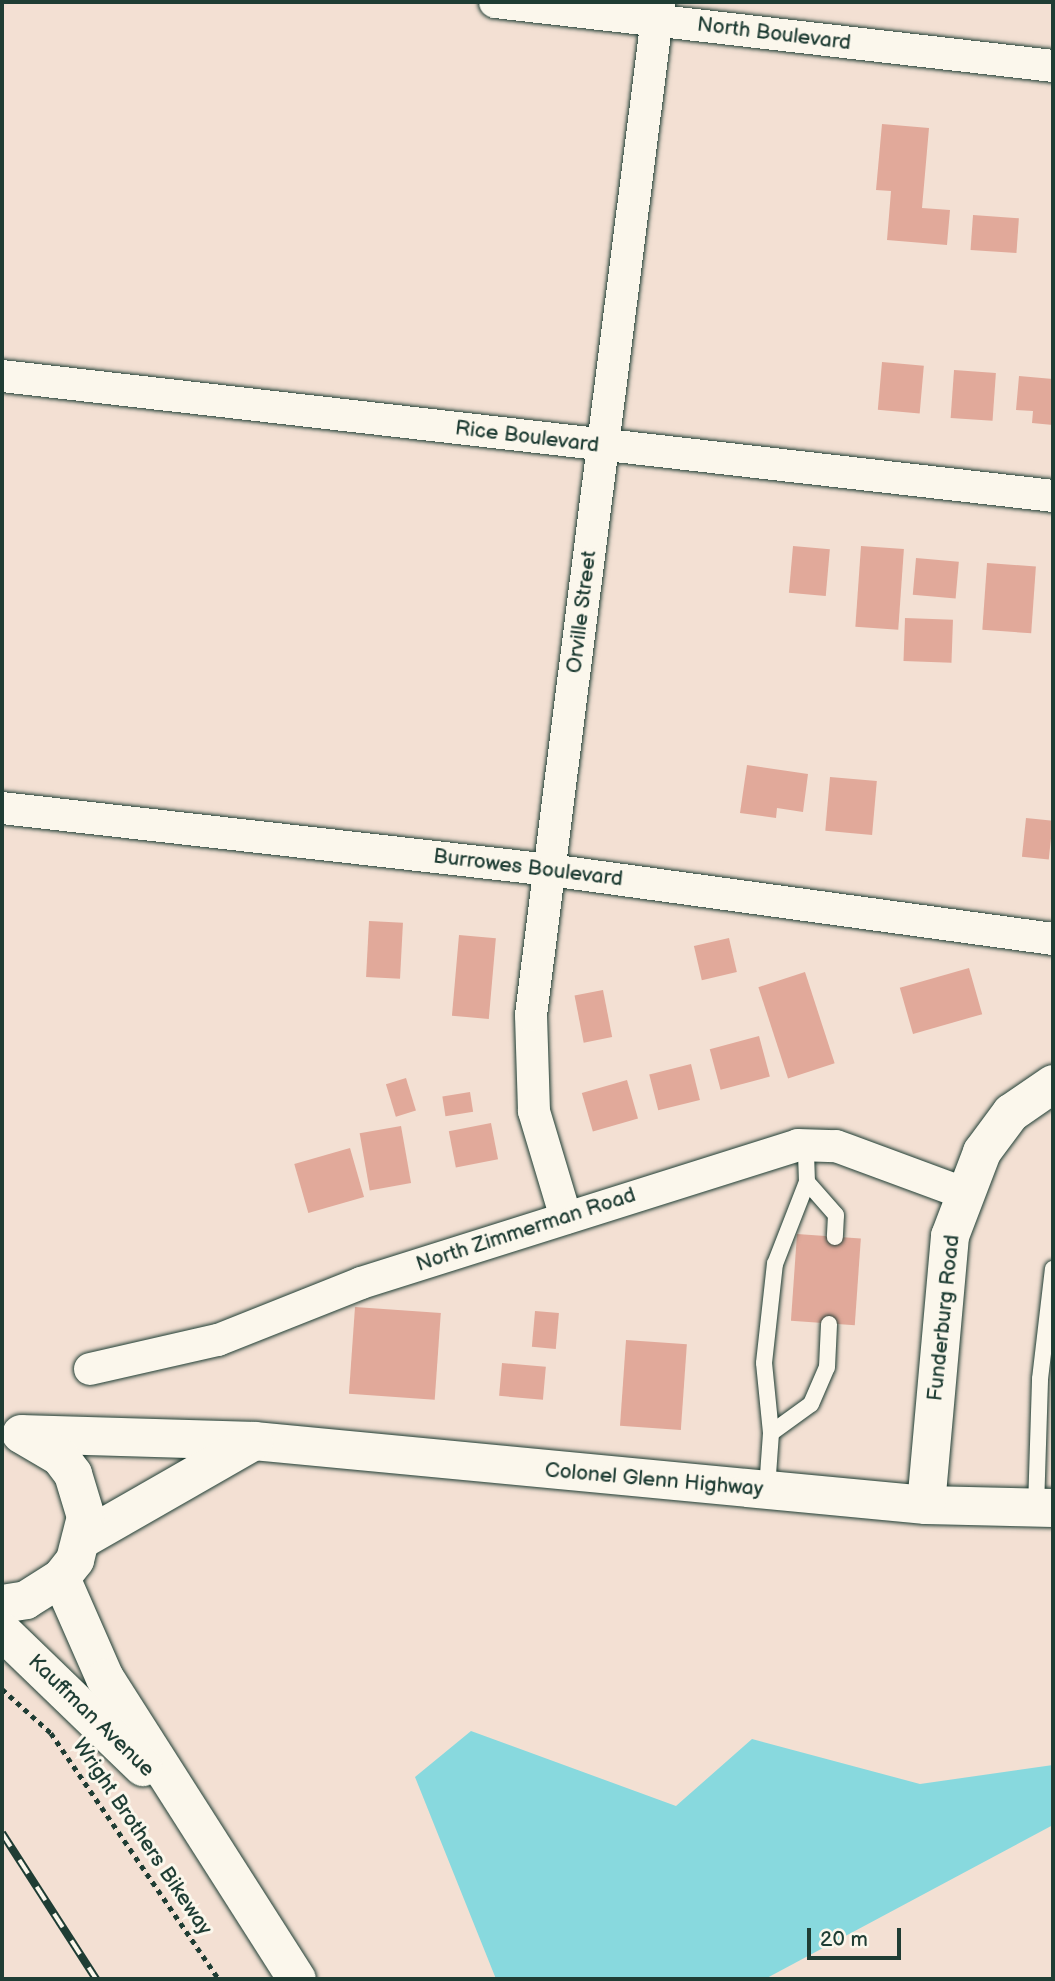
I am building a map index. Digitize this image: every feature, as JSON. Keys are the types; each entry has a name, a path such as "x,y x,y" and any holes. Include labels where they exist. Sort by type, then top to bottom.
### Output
{"street":[{"name":"North Boulevard","path":"495,2 658,11 1053,66"},
{"name":"Orville Street","path":"566,1218 540,1142 530,1073 550,870 658,11"},
{"name":"Rice Boulevard","path":"2,376 1053,496"},
{"name":"Burrowes Boulevard","path":"2,808 550,870 1053,939"},
{"name":"Funderburg Road","path":"926,1504 950,1236 963,1193 1011,1114 1053,1084"},
{"name":"North Zimmerman Road","path":"90,1369 218,1339 361,1283 806,1145 835,1146 963,1193"},
{"name":"Colonel Glenn Highway","path":"12,1433 254,1441 926,1504 1044,1508"},
{"path":"2,1604 26,1600 61,1578 83,1539 86,1517 74,1474 43,1443 12,1433"},
{"path":"83,1539 254,1441"},
{"name":"Kauffman Avenue","path":"61,1578 105,1678 180,1802 297,1979"},
{"name":"Kauffman Avenue","path":"2,1631 180,1802"}],"lane":[{"path":"767,1489 771,1433 764,1363 775,1264 807,1182 806,1145"},
{"path":"807,1182 836,1215 835,1237"},
{"path":"1044,1508 1040,1379 1053,1269"},
{"path":"771,1433 811,1404 827,1367 829,1324"}],"path":[{"name":"Wright Brothers Bikeway","path":"2,1689 51,1733 219,1979"}],"water":[{"path":"471,1731 676,1806 752,1739 920,1784 1053,1765 1053,1825 765,1979 496,1979 415,1777"}],"building":[{"path":"882,124 929,128 922,208 950,210 947,245 887,240 891,191 876,190"},
{"path":"973,215 1019,218 1016,253 971,250"},
{"path":"882,362 924,366 920,413 878,410"},
{"path":"954,370 996,373 993,421 951,418"},
{"path":"1019,376 1053,379 1053,425 1032,423 1033,411 1016,410"},
{"path":"793,546 830,549 826,596 789,593"},
{"path":"861,546 904,549 898,630 855,627"},
{"path":"916,558 959,562 956,599 913,595"},
{"path":"987,563 1036,566 1031,633 982,630"},
{"path":"905,618 953,620 951,663 903,661"},
{"path":"747,765 808,774 803,812 777,808 776,818 740,813"},
{"path":"830,777 877,781 872,835 825,831"},
{"path":"1026,818 1053,821 1049,860 1022,857"},
{"path":"369,921 403,923 400,979 366,977"},
{"path":"459,935 496,938 489,1019 452,1016"},
{"path":"729,938 737,972 702,980 694,946"},
{"path":"969,968 982,1014 913,1034 900,988"},
{"path":"805,972 835,1063 788,1078 758,987"},
{"path":"603,990 612,1037 584,1043 575,996"},
{"path":"759,1036 770,1077 721,1090 710,1049"},
{"path":"691,1064 700,1100 658,1110 649,1074"},
{"path":"406,1078 416,1111 396,1117 386,1084"},
{"path":"627,1080 638,1118 593,1131 582,1093"},
{"path":"470,1092 473,1112 445,1116 442,1096"},
{"path":"491,1123 498,1159 456,1168 449,1131"},
{"path":"401,1126 411,1183 370,1190 360,1133"},
{"path":"350,1148 364,1197 308,1213 294,1164"},
{"path":"797,1234 861,1238 855,1325 791,1321"},
{"path":"355,1307 441,1313 435,1400 349,1394"},
{"path":"535,1311 559,1313 556,1349 532,1347"},
{"path":"626,1340 687,1344 681,1430 620,1426"},
{"path":"502,1363 546,1367 543,1400 499,1396"}],"railway":[{"path":"2,1833 96,1979"}]}
